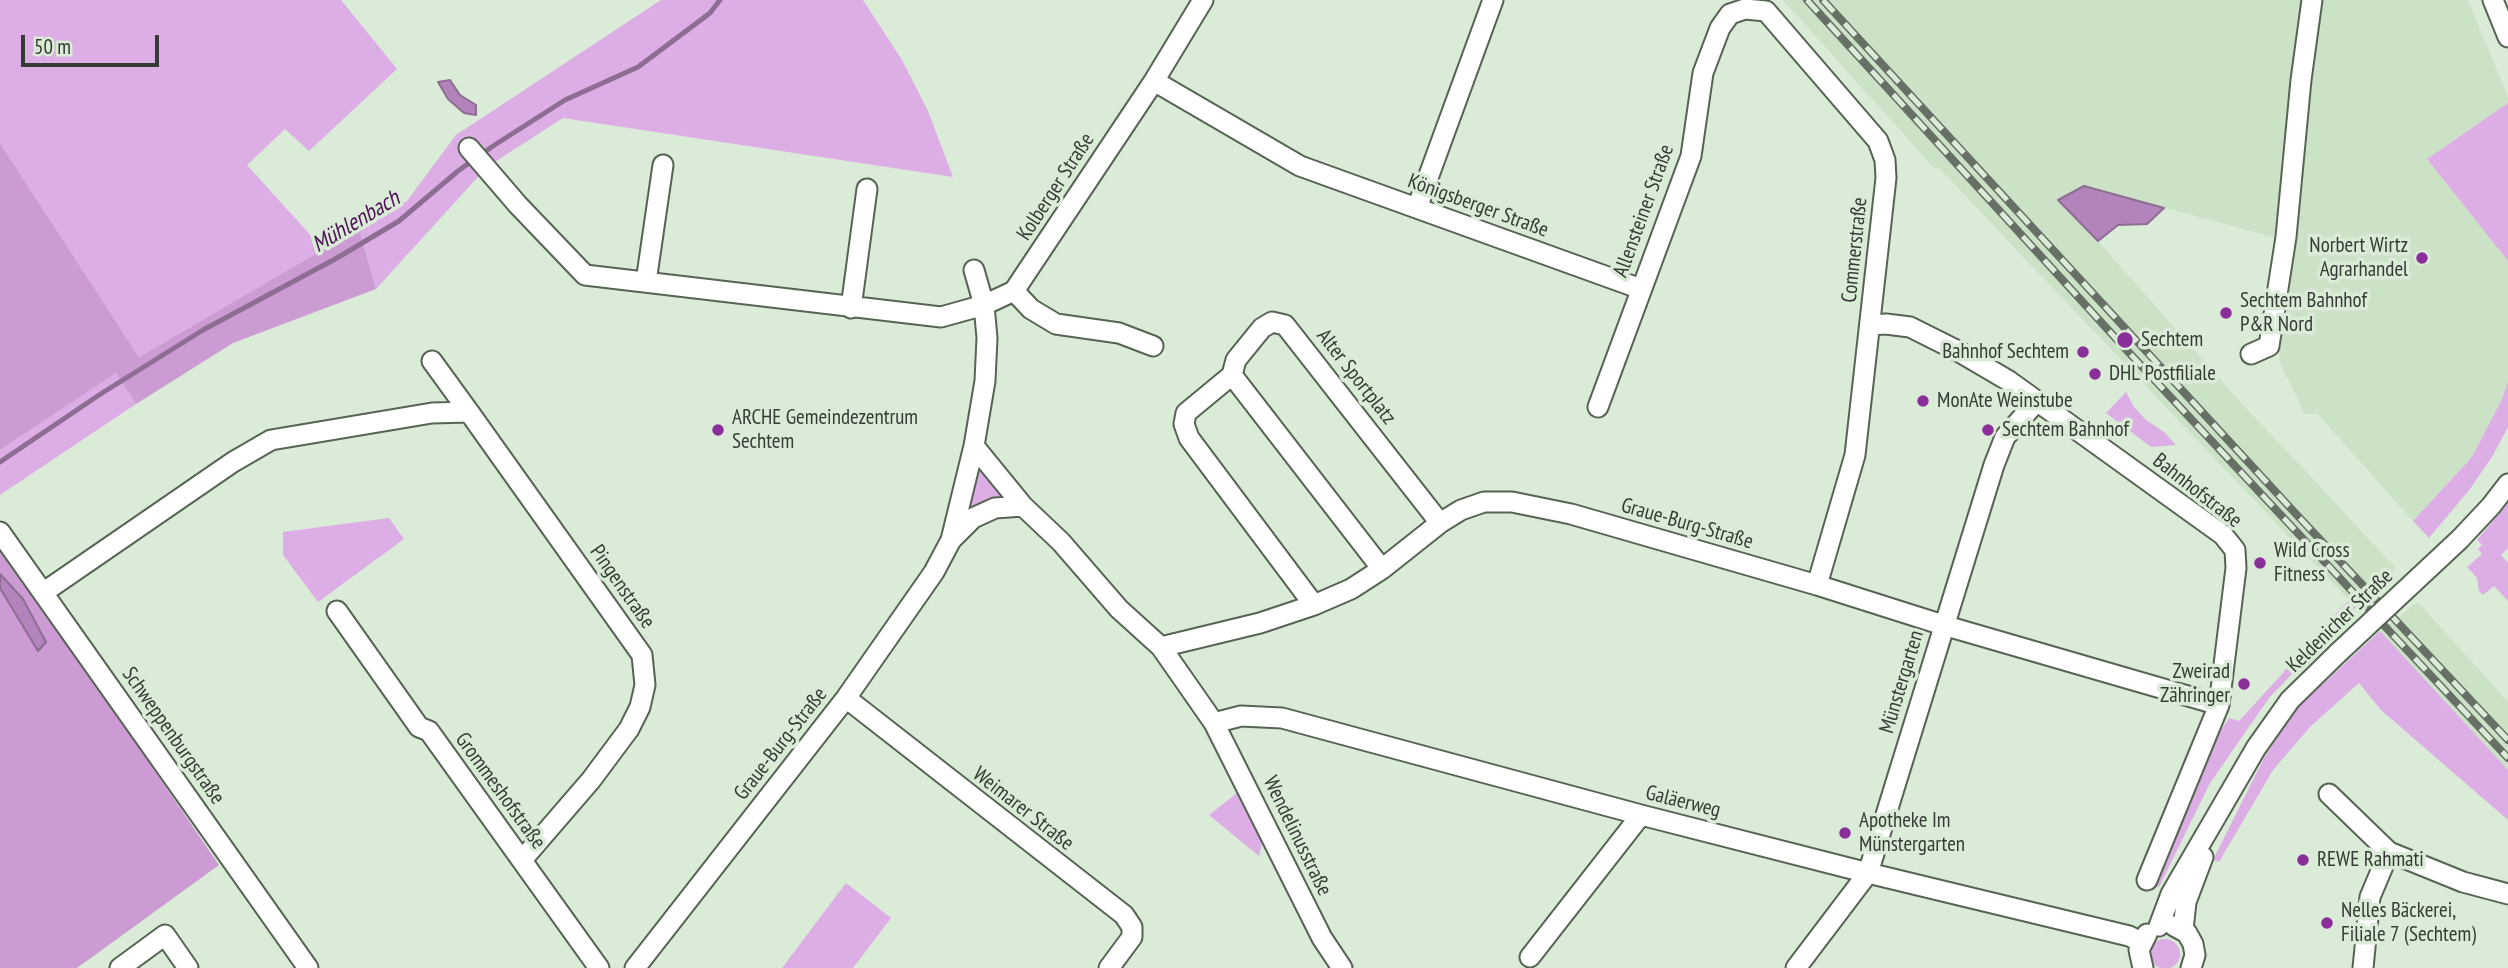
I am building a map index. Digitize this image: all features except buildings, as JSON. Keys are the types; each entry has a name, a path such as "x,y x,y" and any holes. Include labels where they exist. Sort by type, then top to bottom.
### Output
{"street":[{"name":"Kolberger Straße","path":"1014,291 1154,81 1203,0"},
{"path":"1417,208 1493,0"},
{"path":"2251,355 2269,345 2286,237 2301,80 2312,0"},
{"path":"2493,0 2508,37"},
{"name":"Commerstraße","path":"1720,28 1730,14 1745,9 1766,11 1878,141 1885,160 1886,178 1855,455 1817,585"},
{"name":"Allensteiner Straße","path":"1598,407 1690,156 1703,73 1720,28"},
{"name":"Königsberger Straße","path":"1154,81 1300,166 1641,289"},
{"path":"469,148 518,205 585,275 941,317 984,305 1014,291 1031,309 1056,324 1119,332 1153,346"},
{"path":"646,282 663,165"},
{"path":"851,307 867,189"},
{"name":"Graue-Burg-Straße","path":"635,968 846,698 934,572 951,540 965,489 985,381 987,338 984,305 974,270"},
{"name":"Alter Sportplatz","path":"1314,606 1189,438 1184,424 1186,413 1232,376 1236,360 1262,328 1272,322 1285,325 1440,523"},
{"name":"Bahnhofstraße","path":"1870,325 1910,327 2009,381 2223,535 2235,550 2236,568 2219,705 2147,880"},
{"name":"Pingenstraße","path":"432,361 642,654 645,685 640,707 629,729 591,780 522,860"},
{"path":"1232,376 1381,569"},
{"name":"Münstergarten","path":"1796,968 1868,873 1943,625 2005,437 2037,401"},
{"path":"44,592 233,462 271,440 432,412 469,412"},
{"path":"974,446 1023,506 1060,542 1119,609 1161,647 1214,723"},
{"name":"Keldenicher Straße","path":"2159,926 2171,894 2222,805 2256,748 2290,700 2460,539 2508,484"},
{"name":"Graue-Burg-Straße","path":"1161,647 1260,623 1314,606 1351,589 1461,510 1484,502 1512,502 1571,514 2219,705"},
{"name":"Graue-Burg-Straße","path":"951,540 973,518 995,508 1023,506"},
{"name":"Schweppenburgstraße","path":"0,532 308,968"},
{"name":"Grommeshofstraße","path":"338,611 419,727 429,731 599,968"},
{"name":"Weimarer Straße","path":"846,698 1124,915 1132,927 1132,937 1109,968"},
{"name":"Galäerweg","path":"1214,723 1241,716 1282,718 1641,815 2129,936 2141,942"},
{"name":"Wendelinusstraße","path":"1214,723 1322,938 1342,968"},
{"path":"2329,794 2389,852 2463,883 2508,894"},
{"name":"Keldenicher Straße","path":"2183,930 2186,902 2222,805"},
{"path":"1530,957 1641,815"},
{"path":"2363,968 2370,897 2389,852"},
{"path":"2141,967 2141,942 2145,935 2159,926 2168,925 2183,930 2193,944 2199,966"},
{"path":"120,968 166,935 188,968"}],"shaded area":[{"path":"0,0 341,0 397,69 309,151 285,129 247,165 324,250 139,357 0,143"},
{"path":"661,0 863,0 902,60 928,111 953,177 563,118 487,167 376,289 359,229 407,201 456,135"},
{"path":"1783,0 2468,0 2508,97 2508,103 2427,159 2508,261 2508,382 2472,457 2413,521 2318,414 2305,414 2283,369 2279,359 2280,343 2292,242 2084,186 2058,200 2233,394 2396,568 2357,606 2349,600 1938,167 1935,169"},
{"path":"450,80 460,95 476,105 476,115 464,113 448,99 438,82"},
{"path":"2508,103 2508,261 2427,159"},
{"path":"0,143 139,357 359,229 376,289 233,343 136,404 116,373 0,450"},
{"path":"2084,186 2164,208 2147,224 2118,225 2098,241 2058,200"},
{"path":"116,372 136,404 0,495 0,450"},
{"path":"2508,382 2508,427 2470,489 2429,538 2413,521 2472,457"},
{"path":"2126,392 2134,407 2146,420 2164,432 2176,445 2151,447 2106,413"},
{"path":"982,471 1001,497 968,513 976,473"},
{"path":"2508,503 2508,548 2501,555 2508,563 2508,601 2494,586 2483,595 2479,591 2477,578 2467,567 2482,554 2478,549 2482,545 2477,540"},
{"path":"389,518 404,539 318,602 283,555 283,532"},
{"path":"0,544 219,865 77,968 0,968"},
{"path":"0,574 23,599 46,642 38,651 0,588"},
{"path":"2349,600 2357,606 2269,698 2210,783 2159,887 2152,887 2212,744 2229,718 2239,721 2305,645"},
{"path":"2418,602 2508,702 2508,770 2380,631"},
{"path":"2380,631 2508,770 2508,820 2381,710 2359,683 2310,727 2273,770 2219,862 2213,860 2264,758 2295,710"},
{"path":"1237,793 1262,843 1259,856 1209,815"},
{"path":"846,883 891,918 853,968 782,968"},
{"path":"2165,939 2175,944 2180,954 2175,964 2165,969 2155,964 2150,954 2155,944"}],"waterway":[{"name":"Mühlenbach","path":"0,462 99,395 203,330 337,258 399,221 458,171 493,146 565,100 638,67 710,13 720,0"}],"railway":[{"path":"1807,0 2121,344 2508,758"},
{"path":"1823,0 2508,740"}],"place":[{"name":"Norbert Wirtz Agrarhandel","path":"2422,258"},
{"name":"Sechtem Bahnhof P&R Nord","path":"2226,313"},
{"name":"Sechtem","path":"2125,340"},
{"name":"Bahnhof Sechtem","path":"2083,352"},
{"name":"DHL Postfiliale","path":"2095,374"},
{"name":"MonAte Weinstube","path":"1923,401"},
{"name":"ARCHE Gemeindezentrum Sechtem","path":"718,430"},
{"name":"Sechtem Bahnhof","path":"1988,430"},
{"name":"Wild Cross Fitness","path":"2260,563"},
{"name":"Zweirad Zähringer","path":"2244,684"},
{"name":"Apotheke Im Münstergarten","path":"1845,833"},
{"name":"REWE Rahmati","path":"2303,860"},
{"name":"Nelles Bäckerei, Filiale 7 (Sechtem)","path":"2327,923"}]}
